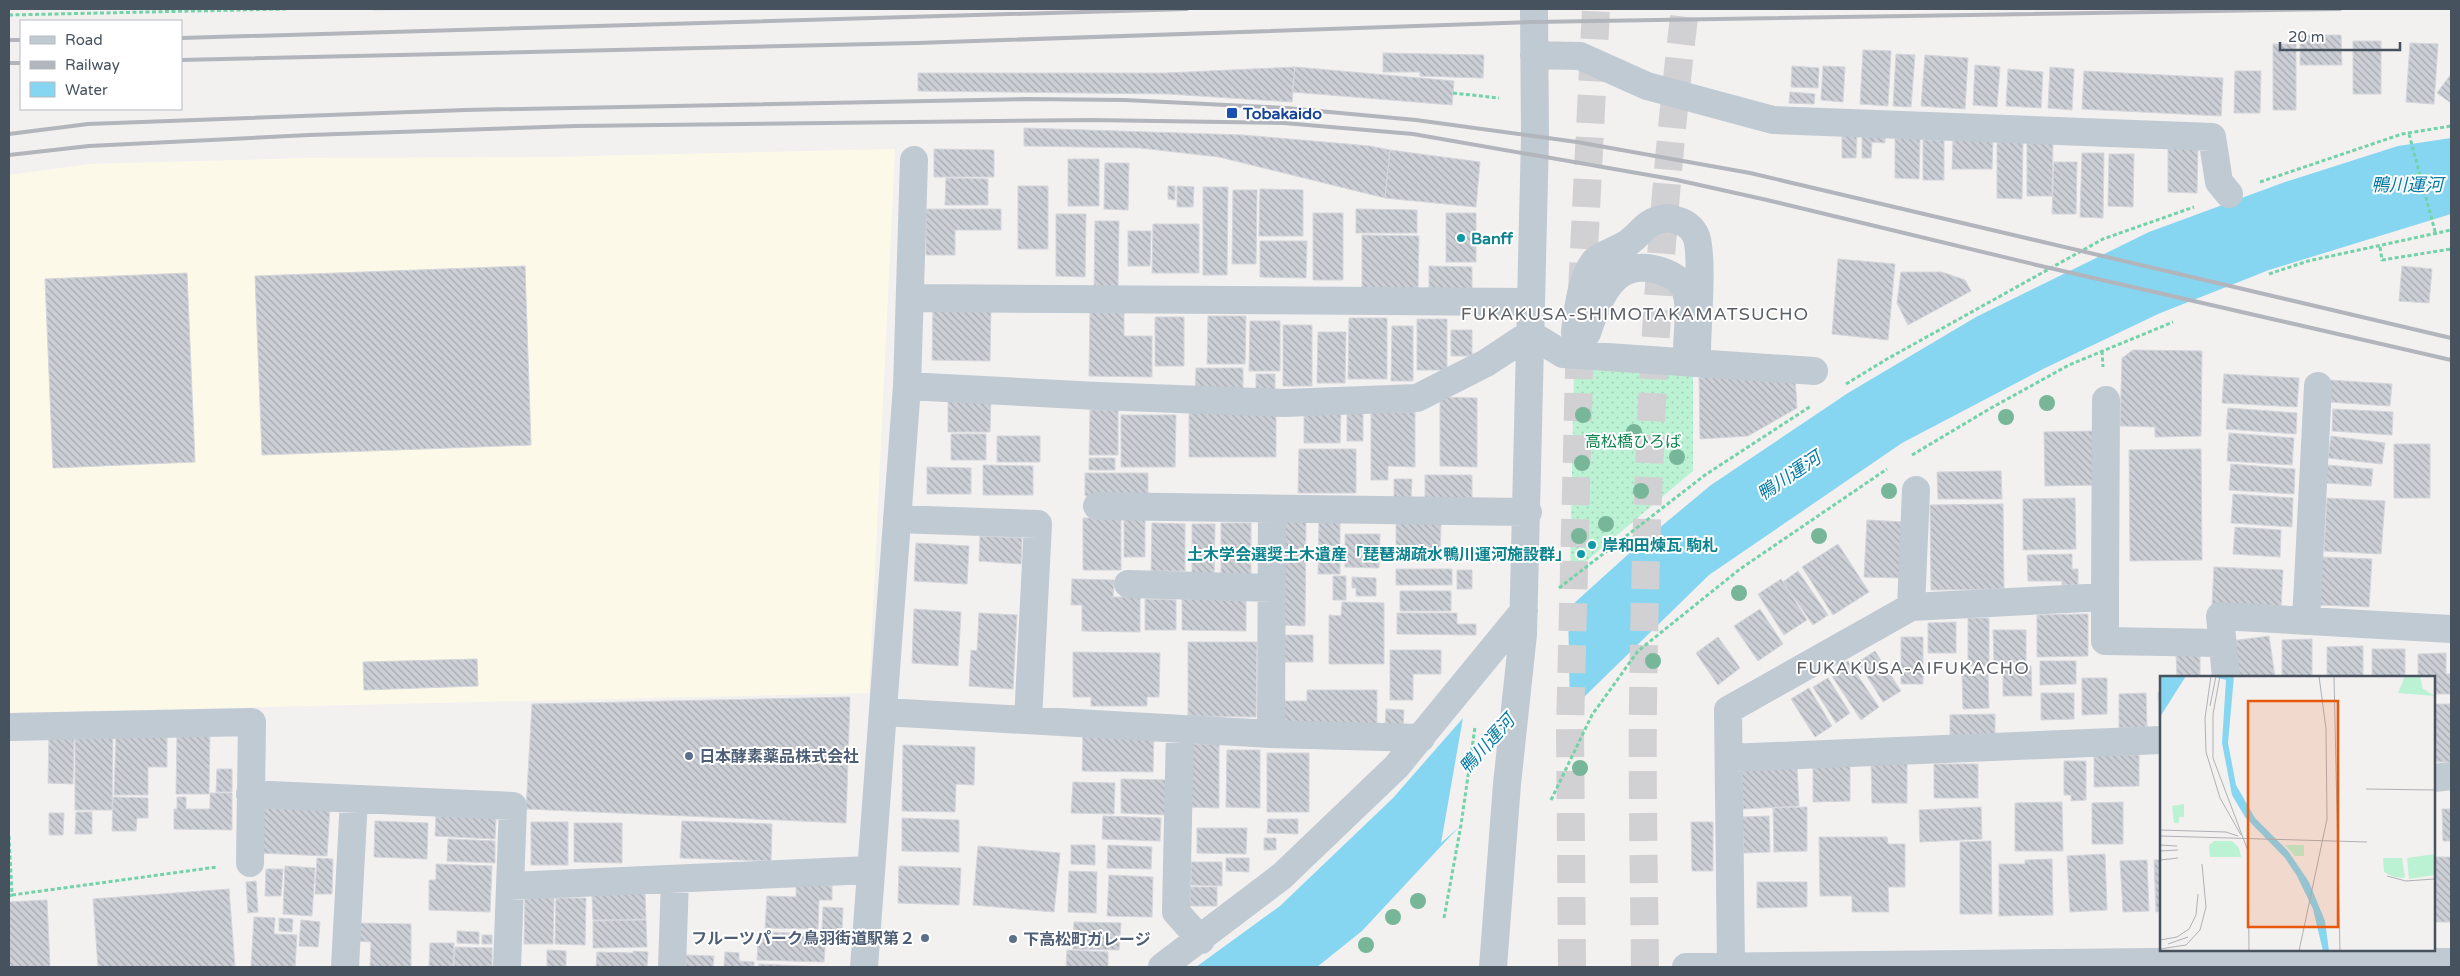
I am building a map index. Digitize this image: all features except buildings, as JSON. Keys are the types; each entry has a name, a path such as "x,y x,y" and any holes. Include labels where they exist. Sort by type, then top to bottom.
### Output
{"street":[{"path":"1493,967 1507,784 1523,622 1528,512 1530,302 1536,137 1534,9"},
{"path":"1534,55 1580,56 1647,86 1773,120 2212,137 2219,182 2229,194"},
{"path":"864,967 907,386 914,160"},
{"path":"1669,218 1685,222 1696,235 1700,275 1696,350 1687,350 1687,297 1684,286 1669,273 1648,267 1622,272 1608,284 1596,304 1587,333 1580,343 1577,310 1586,276 1596,260 1629,242 1652,220 1669,218"},
{"path":"1530,334 1563,354 1580,343 1626,292 1635,285 1657,283 1667,288 1679,313 1675,342 1670,352 1661,360"},
{"path":"911,298 1530,302"},
{"path":"907,386 1284,403 1418,398 1486,363 1530,334"},
{"path":"1580,343 1661,360 1814,371"},
{"path":"2306,622 2318,386"},
{"path":"2106,400 2105,641 2222,643"},
{"path":"1911,607 1916,490"},
{"path":"1097,506 1528,512"},
{"path":"1271,734 1272,509"},
{"path":"897,519 1038,524 1028,720"},
{"path":"1128,584 1272,588"},
{"path":"1731,966 1728,710 1911,607 2106,597"},
{"path":"2226,676 2220,616 2451,629"},
{"path":"1162,967 1201,940 1282,876 1396,767 1523,622"},
{"path":"884,712 1271,734 1422,738"},
{"path":"9,728 252,722 250,863"},
{"path":"1180,729 1176,912 1201,940"},
{"path":"1729,758 2160,740"},
{"path":"2435,778 2451,776"},
{"path":"250,794 513,806 507,967"},
{"path":"345,967 354,799"},
{"path":"510,886 870,870"},
{"path":"672,967 675,879"},
{"path":"1686,967 1882,966 2247,959 2451,962"}],"path":[{"path":"9,15 286,9"},
{"path":"1453,93 1500,98"},
{"path":"1845,385 1887,359 2103,239 2274,176 2402,134 2451,126"},
{"path":"2409,134 2436,235"},
{"path":"2268,274 2308,261 2436,235 2451,230"},
{"path":"2380,247 2382,260 2451,249"},
{"path":"1907,458 1991,408 2069,365 2173,322"},
{"path":"1557,589 1705,475 1820,401"},
{"path":"1551,800 1592,715 1638,651 1740,569 1891,467"},
{"path":"1444,918 1461,825 1475,726"},
{"path":"9,836 10,895 250,863"}],"shaded area":[{"path":"895,149 869,693 9,713 9,175 89,164 307,158 550,157"}],"green space":[{"name":"高松橋ひろば","path":"1574,368 1693,368 1693,471 1570,575"}],"water":[{"name":"鴨川運河","path":"2451,138 2451,214 2269,270 2158,314 2043,369 1902,443 1709,575 1539,741 1362,931 1317,967 1196,967 1280,906 1393,798 1463,718 1561,615 1634,549 1711,485 1848,393 1976,317 2149,232 2285,182 2398,146"}],"pier":[{"path":"1568,605 1570,715 1477,811 1441,843 1464,712"}],"tunnel":[{"path":"1582,291 1596,9"},
{"path":"1645,967 1643,702 1650,441 1660,268 1675,95 1685,9"},
{"path":"1572,967 1570,729 1580,331"}],"railway":[{"path":"182,38 1187,9"},
{"path":"182,60 917,43 1533,22 2340,9"},
{"path":"9,40 20,40"},
{"path":"9,63 20,63"},
{"path":"9,134 88,124 465,110 1026,99 1125,100 1286,108 1416,120 1577,142 1750,173 2451,338"},
{"path":"9,155 89,146 309,135 576,126 1091,120 1284,123 1413,134 1677,180 2451,360"}],"place":[{"name":"Tobakaido","path":"1232,113"},
{"name":"Banff","path":"1461,238"},
{"name":"岸和田煉瓦 駒札","path":"1592,545"},
{"name":"土木学会選奨土木遺産「琵琶湖疏水鴨川運河施設群」","path":"1581,554"},
{"name":"日本酵素薬品株式会社","path":"689,756"},
{"name":"フルーツパーク鳥羽街道駅第２","path":"925,938"},
{"name":"下高松町ガレージ","path":"1013,939"}],"district":[{"name":"FUKAKUSA-SHIMOTAKAMATSUCHO","path":"1635,314"},
{"name":"FUKAKUSA-AIFUKACHO","path":"1913,668"}]}
